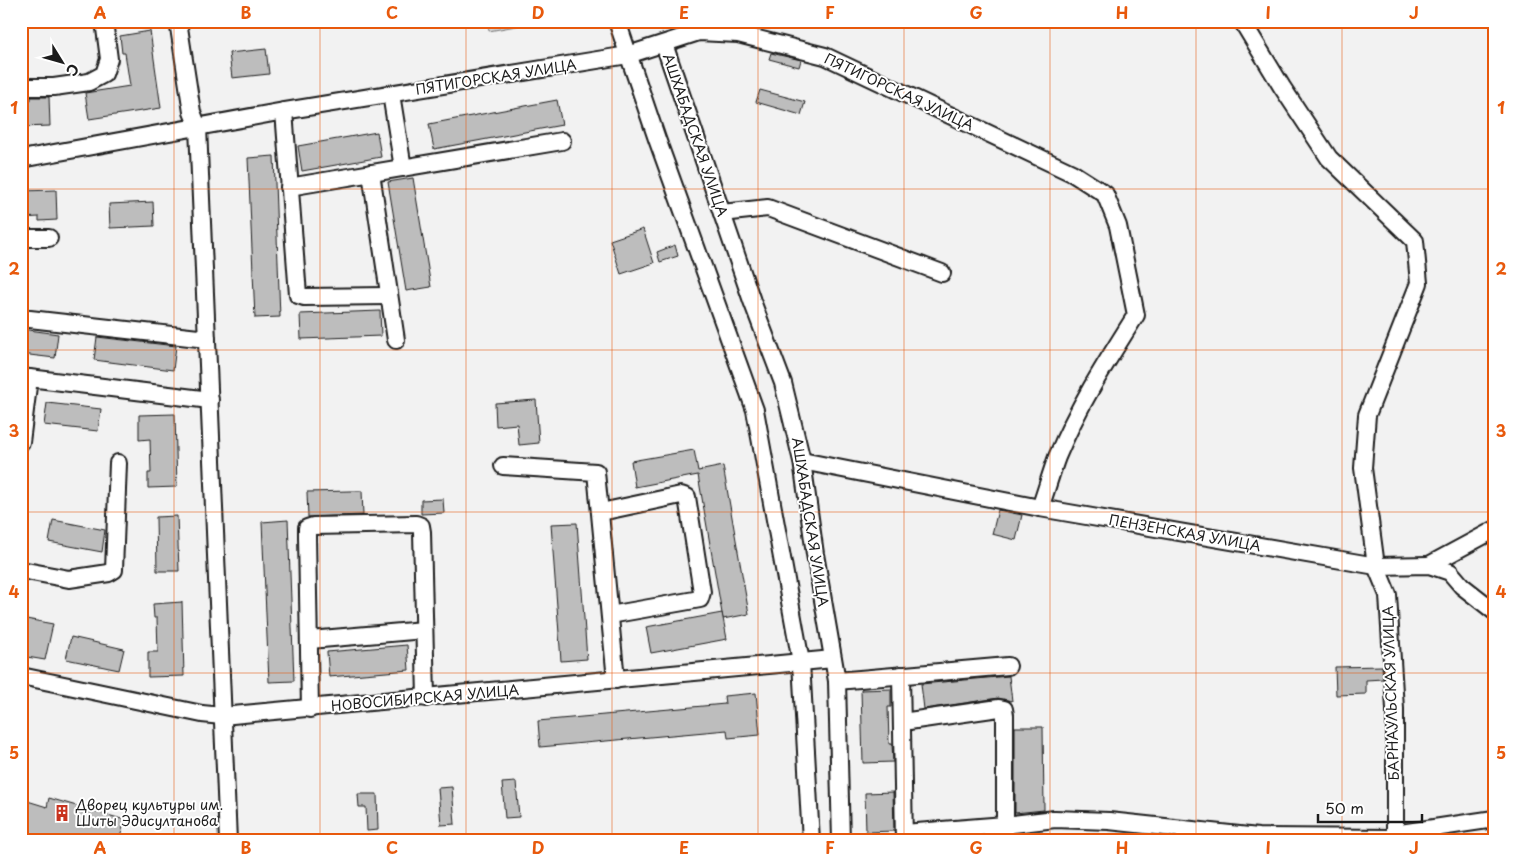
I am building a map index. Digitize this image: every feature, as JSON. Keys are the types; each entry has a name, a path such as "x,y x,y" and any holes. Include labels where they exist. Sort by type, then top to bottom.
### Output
{"street":[{"path":"21,86 54,87 89,82 104,74 109,60 104,21"},
{"path":"178,21 192,112 198,127 228,841"},
{"path":"617,21 656,139 755,410 801,662 811,841"},
{"name":"БАРНАУЛЬСКАЯ УЛИЦА","path":"1242,21 1282,87 1329,158 1415,241 1419,284 1367,415 1363,468 1376,566 1388,595 1395,710 1394,838"},
{"name":"ПЯТИГОРСКАЯ УЛИЦА","path":"21,160 284,112 628,55 699,32 739,27 825,56 1072,173 1105,194 1118,226 1136,315 1098,375 1075,418 1057,458 1040,508"},
{"name":"АШХАБАДСКАЯ УЛИЦА","path":"664,44 752,300 783,383 802,461 837,681 841,841"},
{"path":"391,94 402,168"},
{"path":"284,112 298,295 389,296"},
{"path":"289,187 562,141"},
{"path":"371,173 396,340"},
{"path":"722,213 768,208 942,273"},
{"path":"21,238 49,238"},
{"path":"21,318 207,339"},
{"path":"21,442 25,378 210,400"},
{"name":"ПЕНЗЕНСКАЯ УЛИЦА","path":"802,461 1040,508 1376,566 1429,565 1450,572 1462,586 1494,611"},
{"path":"21,570 69,579 109,574 114,570 118,463"},
{"path":"504,466 596,472 616,680"},
{"path":"601,512 681,495 687,497 702,592 700,599 610,615"},
{"path":"310,709 307,528 313,526 416,524 421,526 426,698"},
{"path":"1429,565 1494,530"},
{"path":"310,640 424,630"},
{"name":"НОВОСИБИРСКАЯ УЛИЦА","path":"22,678 202,714 222,716 833,659"},
{"path":"837,681 1008,666"},
{"path":"901,675 904,837 1005,833 1055,819 1100,821 1258,837 1394,838 1494,819"},
{"path":"902,722 999,708 1004,709 1005,833"}],"shaded area":[{"path":"487,21 532,21 532,23 489,31"}],"building":[{"path":"150,31 161,108 89,119 85,93 130,86 125,53 122,53 120,36"},
{"path":"266,49 269,74 232,78 229,53"},
{"path":"771,53 801,60 799,67 769,59"},
{"path":"760,90 805,102 801,115 756,102"},
{"path":"31,97 49,97 50,126 21,127 21,100 31,100"},
{"path":"557,100 562,125 434,149 429,124"},
{"path":"377,132 381,157 302,171 298,146"},
{"path":"274,156 280,317 255,318 248,158"},
{"path":"413,178 431,287 406,291 388,182"},
{"path":"56,190 57,220 39,221 39,217 21,218 21,191"},
{"path":"153,202 154,226 110,228 109,204"},
{"path":"643,229 654,263 621,274 610,240"},
{"path":"675,245 678,256 660,262 657,252"},
{"path":"380,311 381,336 301,339 300,314"},
{"path":"21,329 58,334 55,358 21,354"},
{"path":"97,337 176,346 173,370 94,360"},
{"path":"536,400 539,443 519,445 517,424 496,426 495,403"},
{"path":"47,403 101,409 98,431 44,425"},
{"path":"175,414 177,487 148,488 148,473 151,473 150,439 139,440 139,415"},
{"path":"694,450 698,471 723,466 749,614 723,619 698,475 635,487 631,461"},
{"path":"362,491 363,515 308,517 307,492"},
{"path":"443,499 444,513 421,514 421,500"},
{"path":"998,510 1022,515 1016,540 992,534"},
{"path":"177,516 179,571 157,571 156,517"},
{"path":"53,520 105,530 102,552 49,542"},
{"path":"288,520 294,681 269,682 262,522"},
{"path":"577,523 587,659 561,661 551,524"},
{"path":"182,602 184,676 148,677 148,652 158,652 157,618 154,618 153,604"},
{"path":"722,613 727,639 651,653 646,627"},
{"path":"21,618 53,624 45,660 21,656"},
{"path":"71,637 124,649 119,670 66,659"},
{"path":"407,645 409,670 329,677 327,652"},
{"path":"1382,666 1383,679 1366,680 1366,694 1336,695 1335,667"},
{"path":"1009,676 1012,701 998,698 924,709 921,684"},
{"path":"891,689 891,707 888,707 889,744 892,744 893,762 863,763 861,690"},
{"path":"756,693 760,735 728,738 727,730 540,747 538,721 725,704 724,696"},
{"path":"1015,727 1043,727 1044,810 1015,813"},
{"path":"516,782 519,817 505,818 502,783"},
{"path":"452,787 455,824 441,825 438,788"},
{"path":"893,792 894,831 866,832 865,793"},
{"path":"358,794 377,794 378,830 367,831 366,807 359,807"},
{"name":"Дворец культуры им. Шиты Эдисултанова","path":"49,798 125,820 119,841 21,841 21,799 47,807"}],"place":[{"name":"Дворец культуры им. Шиты Эдисултанова","path":"62,813"}]}
